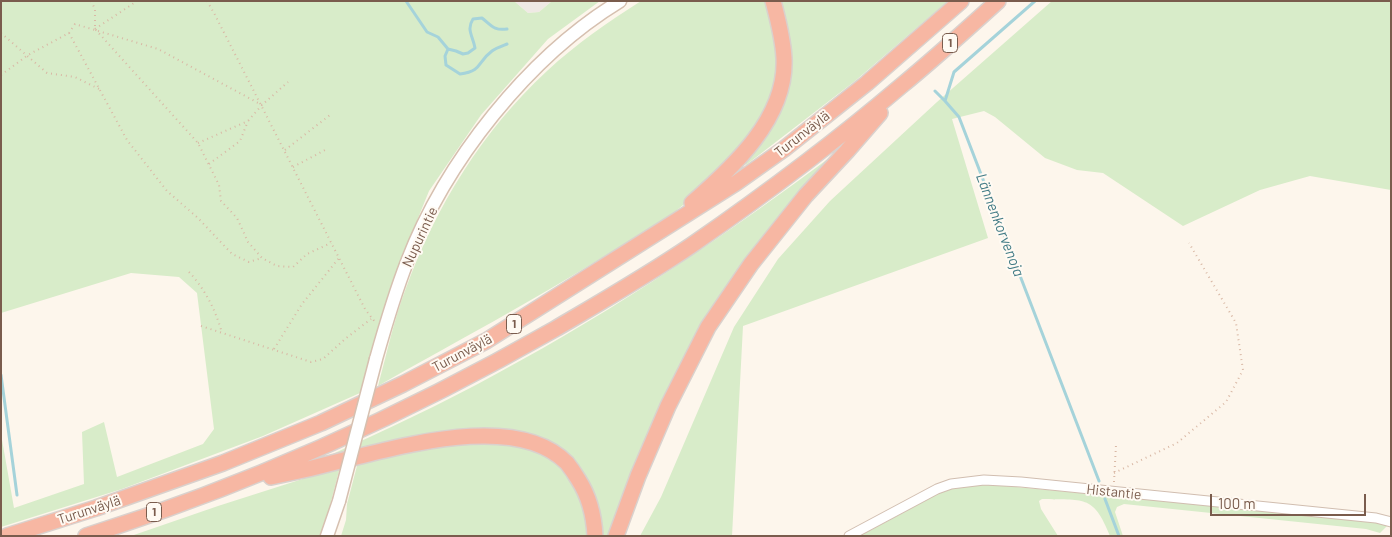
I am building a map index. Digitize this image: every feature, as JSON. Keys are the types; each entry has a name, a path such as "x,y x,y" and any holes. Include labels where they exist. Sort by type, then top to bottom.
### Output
{"highway":[{"path":"677,222 692,203 720,179 744,154 775,106 781,84 784,60 781,29 772,1"},
{"name":"Turunväylä","path":"7,536 96,508 224,463 321,423 486,342 677,222 784,149 867,83 961,1"},
{"name":"Turunväylä","path":"86,536 285,464 414,405 497,362 599,304 690,246 798,169 903,85 998,1"},
{"path":"616,536 638,476 668,406 708,327 751,264 806,195 847,151 903,85"},
{"path":"223,488 429,441 468,436 496,436 522,440 541,446 556,454 568,464 586,492 592,511 595,536"}],"main road":[{"name":"Nupurintie","path":"327,536 339,502 384,330 407,261 426,220 450,177 479,135 519,85 555,49 595,16 620,1"}],"street":[{"name":"Histantie","path":"850,536 937,489 967,481 984,480 1021,482 1376,518 1391,522"}],"path":[{"path":"91,1 95,8 95,29 198,143 219,184 221,201 237,218 248,242 262,258 277,266 293,268 307,254 331,243"},
{"path":"95,29 137,1"},
{"path":"207,1 371,319 384,330"},
{"path":"1,76 28,55 68,33 75,24 158,49 262,105"},
{"path":"1,33 48,73 75,77 99,89"},
{"path":"68,33 126,140 167,191 198,218 232,254 249,262 262,258"},
{"path":"209,164 240,141 248,121 262,105 288,82"},
{"path":"285,150 330,115"},
{"path":"198,143 248,121"},
{"path":"293,167 327,149"},
{"path":"1114,473 1177,443 1226,402 1243,370 1236,324 1188,243"},
{"path":"274,350 302,304 339,258"},
{"path":"189,272 197,281 218,316 222,333"},
{"path":"201,326 311,362 323,359 371,319"},
{"path":"1113,491 1116,445"}],"shaded area":[{"path":"514,1 552,1 539,12 528,13"}],"green space":[{"path":"1,1 514,1 528,13 539,12 552,1 600,1 548,39 481,115 429,191 395,275 360,393 263,436 122,489 1,527 1,434 14,508 84,484 82,432 104,422 117,477 203,444 214,429 197,293 179,277 131,273 1,313"},
{"path":"641,1 767,1 779,59 777,79 772,98 751,134 737,152 705,185 660,223 523,305 378,386 398,312 418,258 447,199 482,144 502,118 547,71 592,34"},
{"path":"778,1 948,1 855,81 746,165 773,124 789,72 790,40"},
{"path":"1052,1 1391,1 1391,190 1310,176 1260,190 1183,226 1103,173 1077,170 1045,158 995,117 984,111 952,119 988,238 743,326 732,536 640,536 661,497 734,327 778,259 830,201 937,102"},
{"path":"837,152 716,308 612,536 600,536 589,485 522,435 324,458 455,396 586,323 714,241"},
{"path":"485,440 524,446 548,455 560,463 583,496 590,536 341,536 358,462 427,446"},
{"path":"340,467 326,521 320,536 131,536 218,506"},
{"path":"984,484 1348,518 1388,525 1380,533 1366,529 1124,504 1117,507 1115,512 1123,536 1110,536 1098,512 1085,502 1042,499 1039,501 1041,509 1058,536 860,536 945,490"}],"waterway":[{"path":"406,1 427,32 438,37 448,49 445,56 446,65 460,74 473,71 492,51 507,44"},
{"name":"Lännenkorvenoja","path":"1035,1 954,72 945,101 959,117 1099,481"},
{"path":"448,49 463,54 475,48 470,30 473,19 482,18 496,28 507,29"},
{"path":"935,91 945,101"},
{"path":"1,375 17,495"},
{"name":"Lännenkorvenoja","path":"1105,499 1119,536"}]}
